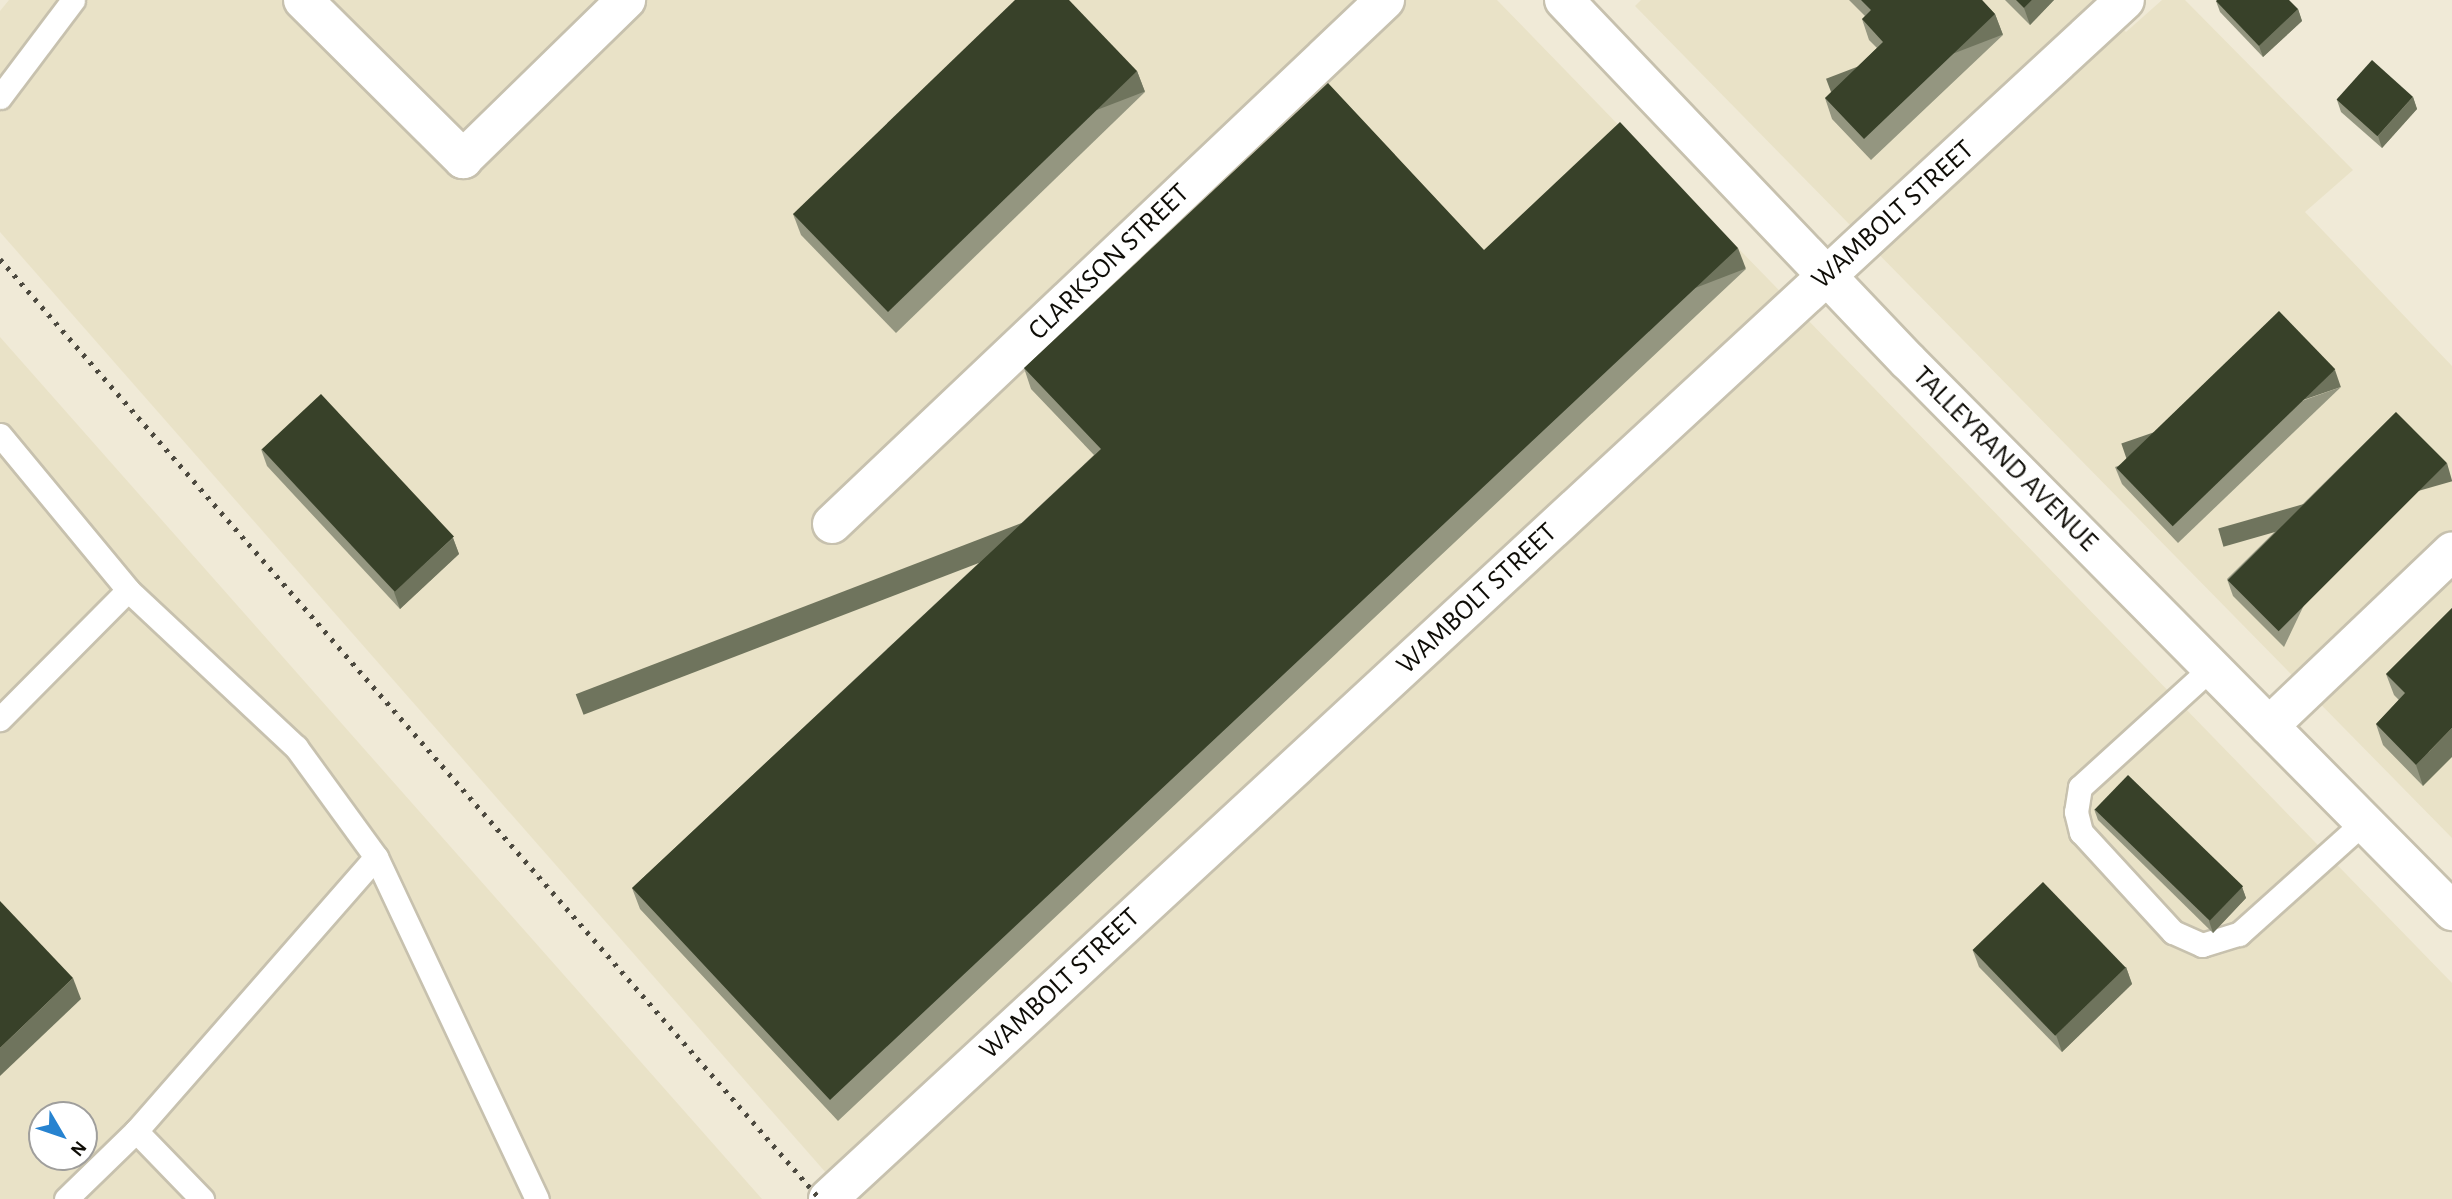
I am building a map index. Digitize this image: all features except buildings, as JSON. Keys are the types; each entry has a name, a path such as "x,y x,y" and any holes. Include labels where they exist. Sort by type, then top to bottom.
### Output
{"street":[{"path":"303,0 463,159 626,0"},
{"name":"CLARKSON STREET","path":"832,524 1385,0"},
{"name":"TALLEYRAND AVENUE","path":"1564,0 2211,668 2452,911"},
{"name":"WAMBOLT STREET","path":"828,1199 2125,0"},
{"path":"2269,726 2452,552"}],"lane":[{"path":"0,97 72,0"},
{"path":"0,435 128,590 296,747 376,857 537,1199"},
{"path":"0,719 128,590"},
{"path":"2211,668 2080,787 2076,811 2081,832 2173,932 2202,945 2239,933 2364,822"},
{"path":"66,1199 136,1131 376,857"},
{"path":"136,1131 202,1199"}],"shaded area":[{"path":"9,0 1497,0 2452,983 2452,1199 849,1199 0,232 0,11"},
{"path":"1641,0 2095,0 2126,32 2162,0 2185,0 2353,170 2305,212 2452,366 2452,838 1635,6"},
{"path":"0,337 762,1199 0,1199"}],"railway":[{"path":"0,259 820,1199"}]}
